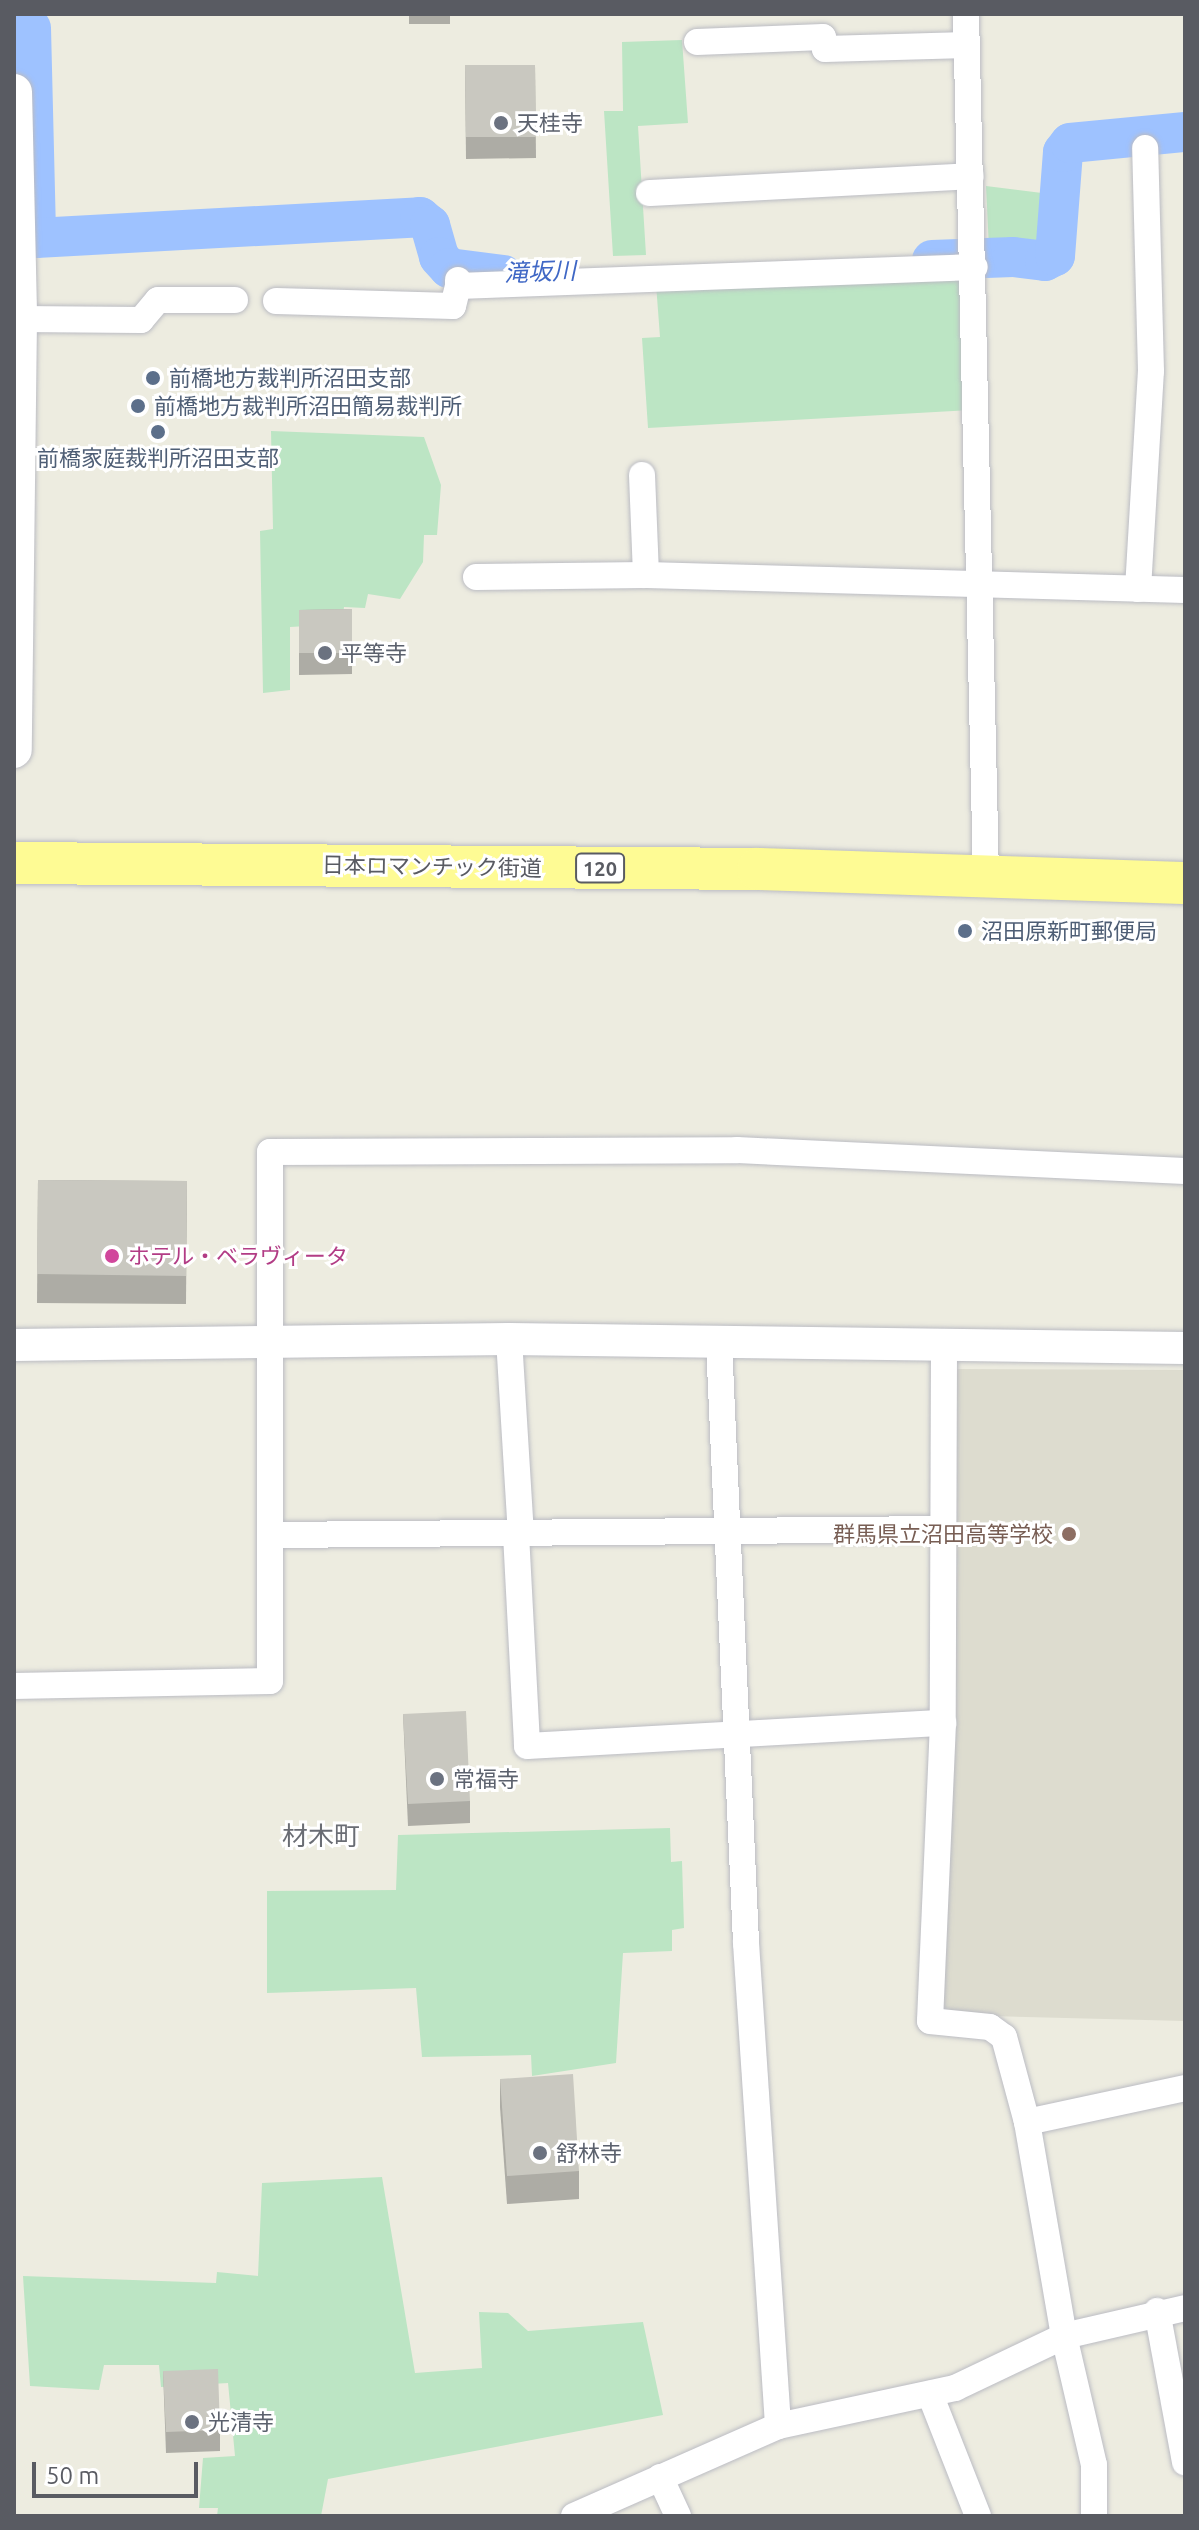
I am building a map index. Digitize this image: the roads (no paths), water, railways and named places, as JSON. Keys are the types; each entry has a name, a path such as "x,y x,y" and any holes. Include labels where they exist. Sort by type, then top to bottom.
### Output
{"highway":[{"name":"日本ロマンチック街道","path":"14,863 758,869 1185,883"}],"main road":[{"path":"14,92 18,137 19,319 14,750"}],"street":[{"path":"966,14 983,583 986,878"},
{"path":"697,42 823,37 825,49 967,45"},
{"path":"1138,589 1151,371 1145,148"},
{"path":"649,193 971,176"},
{"path":"276,301 453,306 458,283 974,257"},
{"path":"19,319 141,320 158,300 235,300"},
{"path":"642,475 646,575"},
{"path":"476,577 646,575 1185,590"},
{"path":"14,1686 270,1681 272,1535 267,1529 270,1152 737,1150 1185,1171"},
{"path":"509,1339 527,1746 943,1723"},
{"path":"14,1345 509,1339 944,1348 1185,1348"},
{"path":"719,1343 737,1736 778,2426"},
{"path":"944,1348 943,1723 930,2021 990,2027 1004,2037 1027,2122 1064,2336 1094,2465 1094,2516"},
{"path":"272,1535 944,1529"},
{"path":"1027,2122 1185,2088"},
{"path":"574,2516 778,2426 955,2388 1064,2336 1157,2311 1185,2308"},
{"path":"1157,2311 1185,2462"},
{"path":"930,2394 978,2516"},
{"path":"660,2477 678,2516"}],"waterway":[{"name":"滝坂川","path":"31,28 36,238 420,217 430,225 439,257 449,268 504,275"},
{"name":"滝坂川","path":"932,260 1013,257 1045,261 1055,256 1063,152 1070,143 1185,132"}],"place":[{"name":"天桂寺","path":"501,123"},
{"name":"前橋地方裁判所沼田支部","path":"153,378"},
{"name":"前橋地方裁判所沼田簡易裁判所","path":"138,406"},
{"name":"前橋家庭裁判所沼田支部","path":"158,432"},
{"name":"平等寺","path":"325,653"},
{"name":"沼田原新町郵便局","path":"965,931"},
{"name":"ホテル・ベラヴィータ","path":"112,1256"},
{"name":"群馬県立沼田高等学校","path":"1069,1534"},
{"name":"常福寺","path":"437,1779"},
{"name":"舒林寺","path":"540,2153"},
{"name":"光清寺","path":"192,2422"}],"district":[{"name":"材木町","path":"321,1836"}]}
